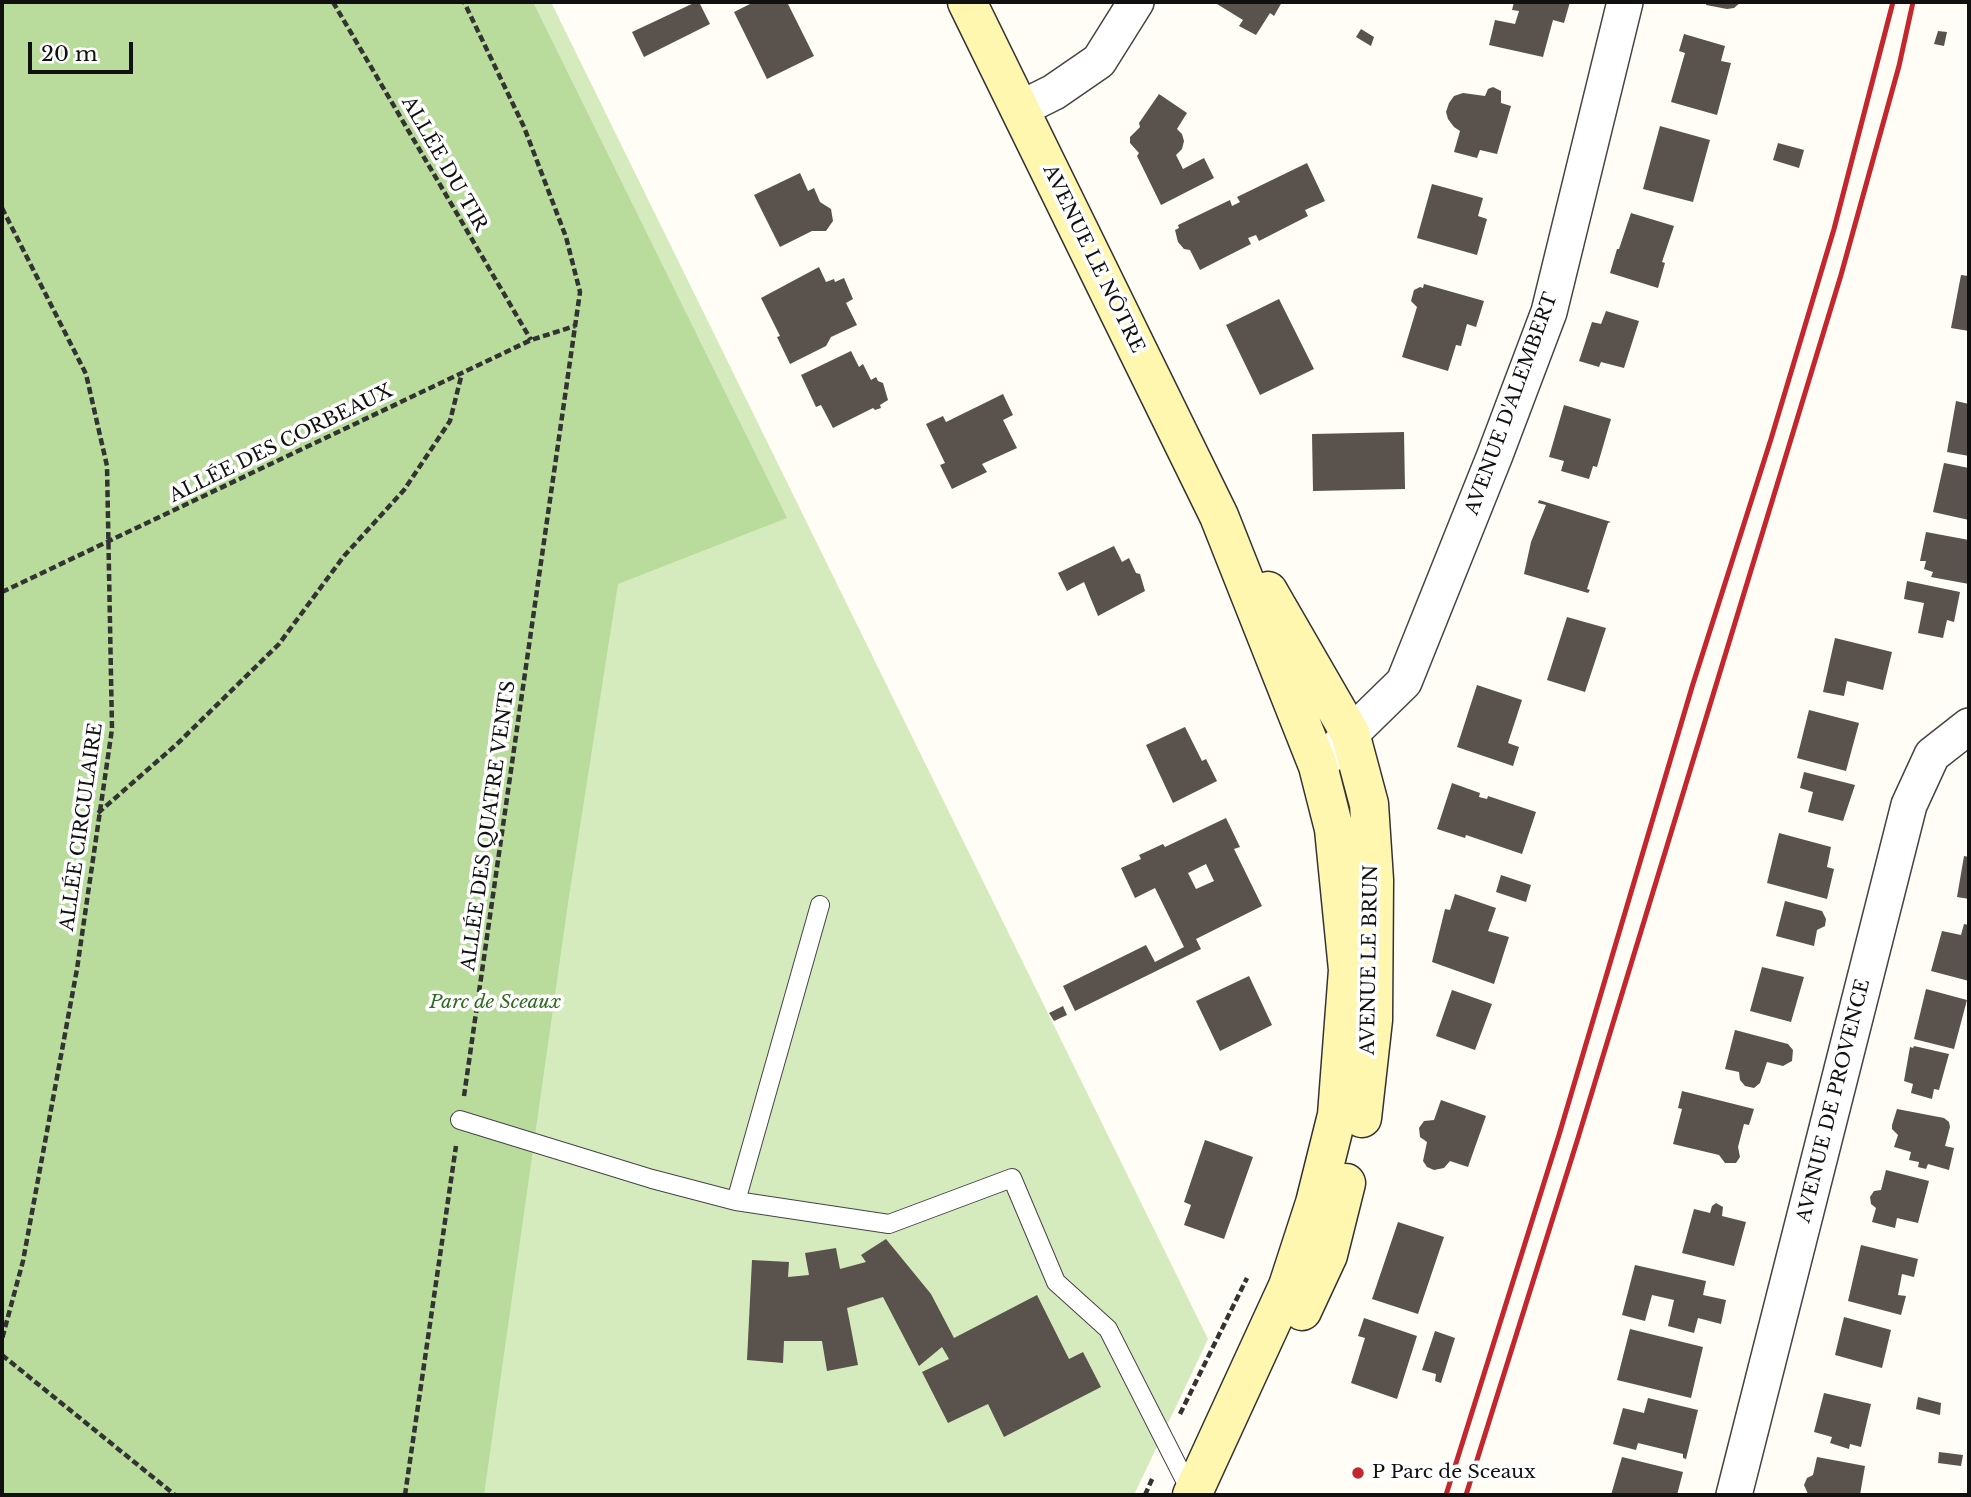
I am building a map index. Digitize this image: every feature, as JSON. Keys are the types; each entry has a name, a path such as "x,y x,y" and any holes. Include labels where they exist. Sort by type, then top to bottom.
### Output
{"main road":[{"name":"AVENUE LE NÔTRE","path":"967,2 1219,516 1318,765"},
{"name":"AVENUE LE NÔTRE","path":"1219,516 1280,608 1350,733"},
{"name":"AVENUE LE BRUN","path":"1198,1495 1328,1255 1362,1121 1373,1020 1374,880 1369,804 1350,733"},
{"name":"AVENUE LE BRUN","path":"1198,1495 1289,1286 1315,1203 1337,1115 1348,970 1334,829 1318,765"}],"street":[{"path":"1020,109 1054,92 1099,61 1136,2"},
{"name":"AVENUE D'ALEMBERT","path":"1318,765 1404,682 1549,313 1625,2"},
{"name":"AVENUE DE PROVENCE","path":"1734,1495 1909,805 1932,755 1969,726"}],"lane":[{"path":"736,1201 820,905"},
{"path":"460,1120 652,1179 736,1201 889,1224 1012,1178 1056,1282 1108,1329 1198,1495"}],"path":[{"name":"ALLÉE DU TIR","path":"333,2 531,340"},
{"name":"ALLÉE DES QUATRE VENTS","path":"405,1495 580,292 566,237 524,127 464,2"},
{"name":"ALLÉE CIRCULAIRE","path":"2,208 86,374 107,467 112,729 77,969 23,1261 2,1339"},
{"name":"ALLÉE DES CORBEAUX","path":"2,593 531,340 575,326"},
{"path":"98,813 177,744 279,644 344,556 404,490 450,421 463,372"},
{"path":"1145,1495 1183,1406 1249,1275"},
{"path":"2,1355 175,1495"}],"green space":[{"name":"Parc de Sceaux","path":"2,2 551,2 1208,1339 1134,1495 2,1495"},
{"name":"Parc de Sceaux","path":"2,2 533,2 787,518 618,584 568,903 484,1495 2,1495"}],"building":[{"path":"699,2 710,24 644,57 632,32"},
{"path":"754,2 787,2 814,56 767,79 734,12"},
{"path":"1282,2 1274,16 1270,13 1256,35 1239,26 1243,20 1217,4"},
{"path":"1514,2 1570,2 1564,23 1553,20 1543,57 1489,45 1495,20 1515,24 1519,11 1512,10"},
{"path":"1707,2 1741,2 1734,8 1727,9 1706,5"},
{"path":"1361,29 1374,37 1371,46 1356,37"},
{"path":"1938,31 1947,32 1944,46 1934,44"},
{"path":"1684,34 1725,46 1721,61 1731,63 1717,115 1671,102 1685,53 1679,51"},
{"path":"1493,87 1501,91 1501,103 1511,106 1497,154 1480,150 1477,158 1454,152 1460,131 1448,119 1446,112 1449,103 1454,96 1463,93 1485,96 1488,89"},
{"path":"1159,94 1187,113 1177,129 1184,141 1182,149 1176,155 1183,169 1204,158 1214,178 1161,205 1137,156 1139,153 1130,143 1130,137 1140,127 1139,123"},
{"path":"1660,126 1710,140 1693,202 1643,189"},
{"path":"1778,143 1804,150 1799,168 1773,160"},
{"path":"1307,163 1325,201 1305,210 1308,216 1259,241 1256,235 1248,238 1251,244 1200,270 1190,250 1184,249 1178,242 1175,230 1179,228 1178,225 1230,200 1232,206 1240,202 1237,197"},
{"path":"800,173 808,191 814,188 820,202 831,209 833,221 826,231 812,231 780,247 754,195"},
{"path":"1432,184 1483,198 1478,216 1487,219 1477,255 1417,238"},
{"path":"1631,213 1674,226 1662,262 1665,263 1658,288 1610,273"},
{"path":"819,267 826,282 844,278 853,299 846,303 857,325 831,337 826,346 790,364 777,337 780,336 761,298"},
{"path":"1961,275 1969,276 1969,331 1951,328"},
{"path":"1424,284 1484,301 1476,327 1467,324 1461,346 1456,345 1448,371 1402,357 1417,307 1411,301 1414,290 1423,288"},
{"path":"1279,299 1314,369 1260,395 1226,325"},
{"path":"1606,311 1639,321 1624,368 1601,362 1599,367 1579,361 1592,322 1601,324"},
{"path":"851,351 859,367 863,364 871,380 876,377 883,383 888,400 880,405 881,408 873,408 833,428 821,405 816,407 801,375"},
{"path":"1003,394 1013,415 1003,420 1017,448 982,464 987,472 952,489 940,465 945,463 926,424 943,416 946,422"},
{"path":"1956,401 1969,404 1969,456 1947,452"},
{"path":"1564,405 1611,419 1597,467 1593,466 1589,479 1561,471 1564,461 1549,457"},
{"path":"1404,432 1405,489 1313,491 1312,434"},
{"path":"1944,463 1969,468 1969,520 1933,512"},
{"path":"1539,500 1611,522 1608,523 1588,593 1524,574 1531,542 1546,505 1538,503"},
{"path":"1926,532 1969,540 1969,584 1931,577 1933,572 1924,569 1926,561 1920,561"},
{"path":"1114,546 1122,562 1129,558 1136,573 1140,574 1145,591 1098,616 1084,582 1067,591 1058,573"},
{"path":"1907,581 1960,592 1954,622 1947,620 1943,638 1918,633 1924,603 1904,599"},
{"path":"1567,617 1606,628 1585,692 1547,680"},
{"path":"1835,638 1892,652 1883,690 1847,681 1844,696 1823,692"},
{"path":"1477,685 1522,700 1508,743 1519,747 1513,766 1457,747"},
{"path":"1809,710 1859,723 1846,771 1797,758"},
{"path":"1185,727 1202,761 1206,759 1217,781 1173,803 1146,745"},
{"path":"1804,772 1855,785 1843,821 1808,812 1813,792 1800,788"},
{"path":"1452,783 1480,793 1479,797 1487,799 1488,796 1536,812 1522,854 1466,835 1465,838 1437,829"},
{"path":"1226,818 1240,847 1234,849 1262,906 1196,939 1201,949 1075,1011 1063,986 1146,945 1155,962 1184,947 1155,888 1135,898 1121,868 1141,859 1139,855 1163,844 1165,847","holes":["1206,864 1214,881 1196,889 1188,873"]},
{"path":"1779,833 1831,847 1827,867 1834,869 1827,899 1767,883"},
{"path":"1964,856 1969,857 1969,899 1957,897"},
{"path":"1501,875 1531,885 1526,902 1496,892"},
{"path":"1455,894 1496,908 1488,931 1509,937 1494,984 1432,962 1445,909 1450,910"},
{"path":"1785,901 1822,911 1826,919 1825,926 1817,930 1814,946 1776,936"},
{"path":"1964,924 1969,925 1969,981 1931,971 1942,931 1961,935"},
{"path":"1762,967 1804,977 1791,1022 1750,1011"},
{"path":"1249,976 1272,1025 1220,1051 1196,1001"},
{"path":"1926,989 1967,1000 1954,1049 1914,1039"},
{"path":"1452,990 1492,1004 1475,1050 1436,1036"},
{"path":"1063,1006 1067,1015 1054,1021 1049,1013"},
{"path":"1735,1030 1788,1044 1793,1050 1792,1061 1783,1066 1767,1062 1760,1083 1754,1088 1745,1086 1740,1080 1739,1072 1725,1069"},
{"path":"1910,1047 1949,1054 1939,1090 1934,1089 1932,1099 1911,1093 1913,1084 1904,1081"},
{"path":"1682,1091 1754,1109 1749,1125 1744,1124 1738,1147 1740,1157 1736,1163 1725,1163 1719,1155 1673,1144 1682,1109 1678,1108"},
{"path":"1441,1100 1486,1116 1468,1167 1450,1161 1444,1168 1434,1170 1427,1167 1423,1161 1427,1142 1420,1137 1419,1128 1424,1121 1434,1120"},
{"path":"1897,1109 1944,1118 1949,1122 1945,1146 1954,1148 1949,1170 1928,1164 1926,1169 1918,1167 1919,1162 1909,1160 1911,1152 1894,1147 1898,1135 1892,1125"},
{"path":"1205,1140 1253,1157 1224,1239 1184,1225 1191,1205 1184,1202"},
{"path":"1886,1170 1929,1181 1918,1223 1897,1218 1895,1228 1872,1222 1876,1208 1871,1204 1870,1197 1874,1191 1881,1190"},
{"path":"1716,1203 1723,1207 1722,1216 1746,1222 1734,1266 1682,1253 1694,1209 1710,1213"},
{"path":"1398,1222 1444,1237 1418,1314 1372,1299"},
{"path":"886,1239 931,1294 954,1338 1037,1295 1069,1359 1083,1352 1101,1387 1004,1437 988,1404 948,1423 922,1372 949,1359 942,1347 919,1366 883,1297 847,1308 858,1365 827,1371 822,1341 784,1341 783,1363 747,1360 752,1260 789,1262 788,1277 809,1275 805,1253 836,1248 840,1269 866,1262 861,1255"},
{"path":"1861,1245 1918,1259 1914,1277 1902,1274 1898,1295 1906,1296 1901,1315 1848,1301"},
{"path":"1635,1265 1706,1281 1703,1295 1726,1300 1721,1324 1698,1318 1694,1333 1668,1326 1674,1300 1652,1295 1645,1321 1622,1315"},
{"path":"1844,1317 1891,1330 1882,1368 1835,1355"},
{"path":"1364,1318 1417,1336 1397,1399 1351,1383 1365,1338 1358,1336"},
{"path":"1630,1329 1703,1347 1691,1398 1617,1380"},
{"path":"1435,1331 1455,1338 1441,1383 1435,1381 1436,1374 1422,1370"},
{"path":"1824,1393 1871,1404 1861,1447 1850,1444 1849,1449 1830,1443 1832,1437 1814,1432"},
{"path":"1918,1397 1941,1403 1940,1415 1916,1409"},
{"path":"1648,1398 1698,1410 1686,1459 1683,1454 1638,1443 1636,1450 1613,1444 1623,1408 1644,1413"},
{"path":"1939,1452 1963,1455 1961,1466 1938,1463"},
{"path":"1622,1457 1683,1472 1677,1495 1611,1495"},
{"path":"1817,1457 1865,1466 1860,1495 1808,1494 1804,1485 1807,1478 1813,1475"}],"railway":[{"path":"1446,1495 1559,1135 1692,687 1834,229 1893,2"},
{"path":"1466,1495 1578,1138 1841,275 1899,66 1913,2"}],"place":[{"name":"P Parc de Sceaux","path":"1358,1473"}]}
